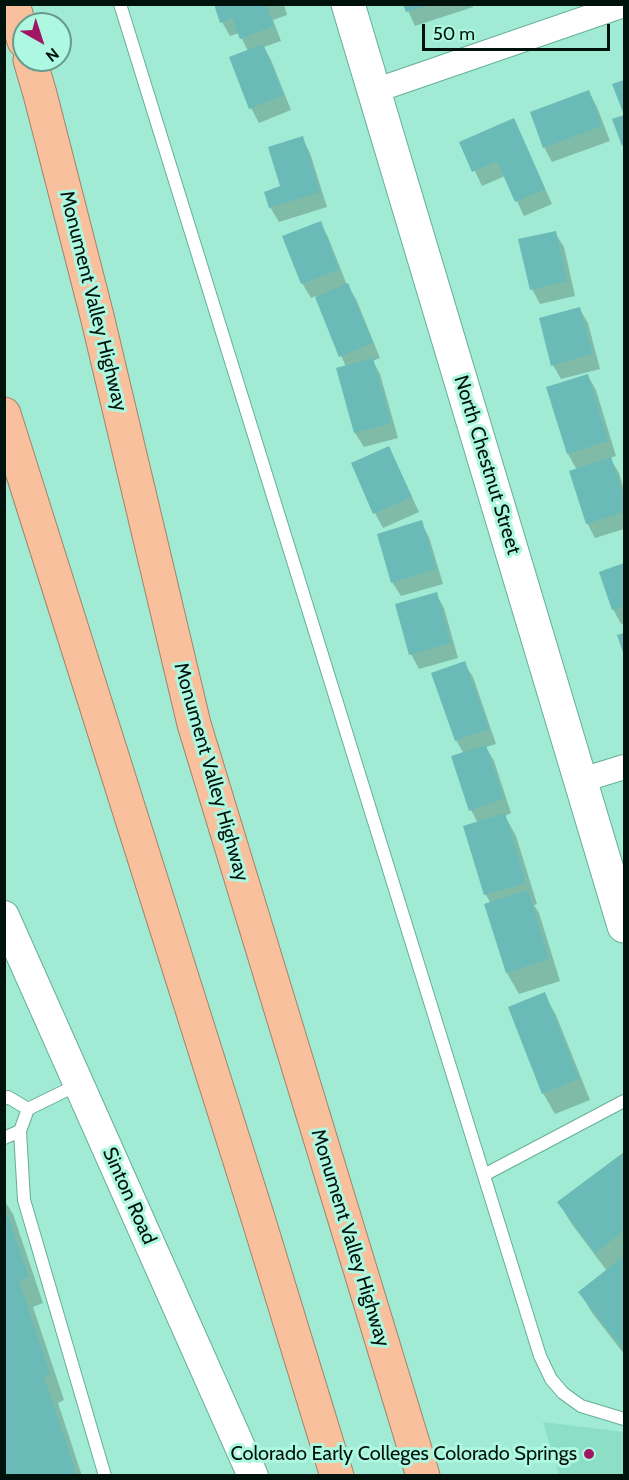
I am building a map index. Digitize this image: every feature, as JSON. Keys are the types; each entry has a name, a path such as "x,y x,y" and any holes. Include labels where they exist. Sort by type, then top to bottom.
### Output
{"highway":[{"name":"Monument Valley Highway","path":"34,72 97,316 194,724 423,1476"},
{"path":"4,414 248,1184 337,1476"}],"main road":[{"name":"North Chestnut Street","path":"348,4 624,926"}],"street":[{"path":"374,91 624,5"},
{"path":"582,780 624,767"},
{"name":"Sinton Road","path":"4,916 253,1476"}],"lane":[{"path":"120,4 540,1356 551,1379 563,1393 582,1406 624,1419"},
{"path":"79,1084 28,1109 20,1131 24,1200 105,1476"},
{"path":"4,1099 8,1097 28,1109"},
{"path":"484,1175 624,1101"},
{"path":"4,1138 20,1131"}],"shaded area":[{"name":"Colorado Early Colleges Colorado Springs","path":"543,1422 624,1432 624,1475 559,1475"}],"building":[{"path":"214,4 266,4 274,26 240,39 232,18 220,23"},
{"path":"403,4 428,4 428,5 406,12"},
{"path":"263,44 284,95 249,109 229,57"},
{"path":"624,80 624,115 612,84"},
{"path":"589,90 602,126 543,148 530,112"},
{"path":"624,115 624,145 622,146 612,119"},
{"path":"514,118 545,189 515,202 497,161 472,172 459,142"},
{"path":"303,136 320,192 269,208 264,192 280,186 268,147"},
{"path":"321,221 339,270 301,284 282,236"},
{"path":"556,231 567,281 530,290 518,239"},
{"path":"348,283 373,343 339,357 315,297"},
{"path":"580,307 593,354 551,366 539,318"},
{"path":"373,358 391,423 354,433 336,368"},
{"path":"588,374 608,441 567,454 546,387"},
{"path":"389,446 412,497 373,514 351,463"},
{"path":"611,457 624,498 624,512 586,524 569,471"},
{"path":"422,520 436,569 391,583 377,534"},
{"path":"624,563 624,606 612,610 599,572"},
{"path":"437,592 451,643 409,655 395,604"},
{"path":"624,633 624,655 617,635"},
{"path":"465,661 489,729 455,741 431,673"},
{"path":"486,745 504,799 469,811 451,756"},
{"path":"505,813 526,883 484,895 463,826"},
{"path":"528,890 549,959 506,973 484,904"},
{"path":"545,992 579,1079 542,1094 508,1007"},
{"path":"624,1152 624,1231 595,1253 557,1202"},
{"path":"4,1205 29,1277 19,1281 50,1373 44,1376 77,1476 4,1476"},
{"path":"624,1256 624,1350 578,1292"}],"place":[{"name":"Colorado Early Colleges Colorado Springs","path":"589,1454"}]}
